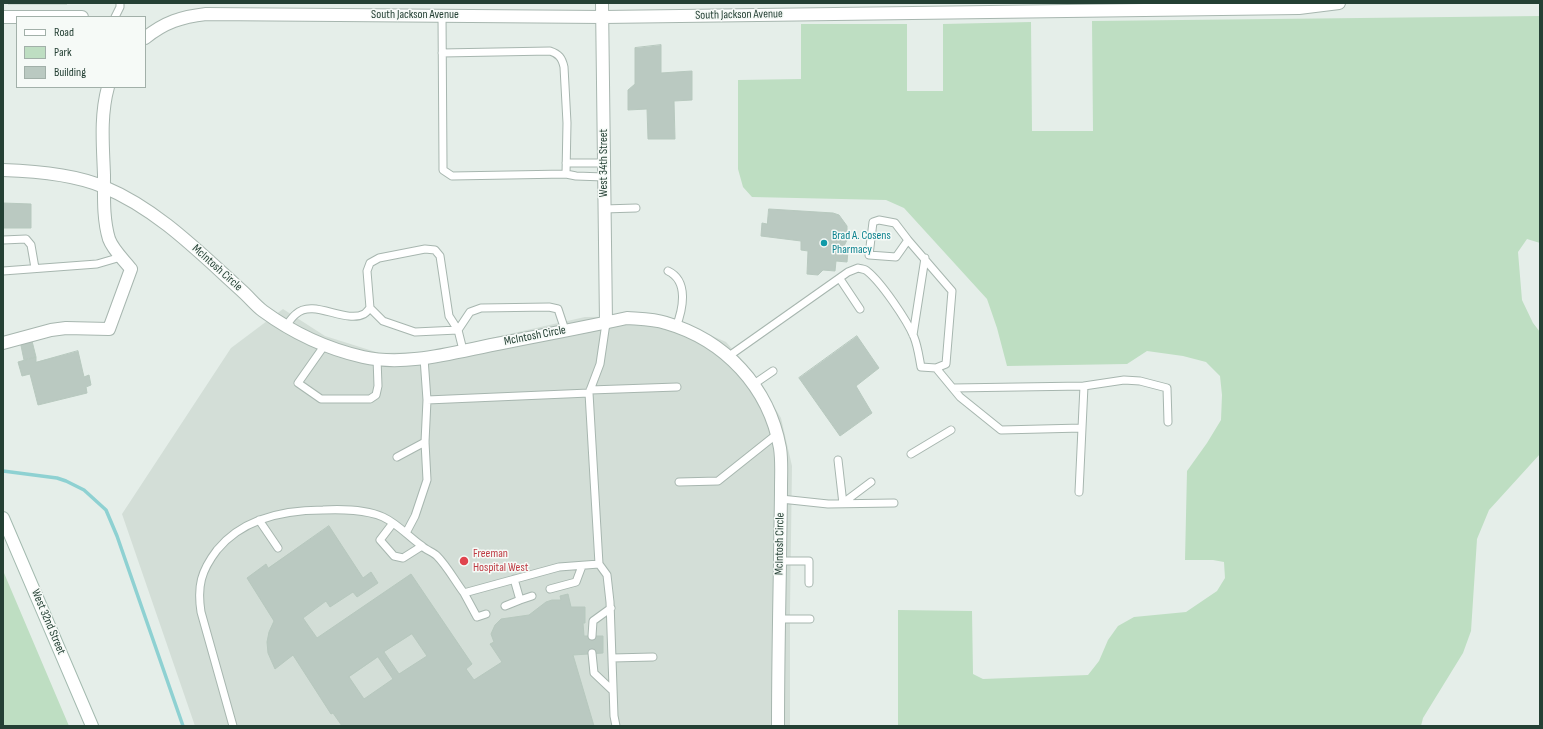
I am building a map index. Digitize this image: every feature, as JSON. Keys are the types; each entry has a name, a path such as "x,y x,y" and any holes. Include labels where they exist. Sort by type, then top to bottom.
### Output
{"street":[{"name":"West 34th Street","path":"602,3 606,323"},
{"name":"South Jackson Avenue","path":"146,37 171,22 188,16 260,9 442,16 603,17 946,8 1299,8 1339,3"},
{"path":"3,17 16,17"},
{"path":"3,343 33,334 66,328 109,329 132,268 121,257 110,241 104,218 103,126 104,102 108,88"},
{"name":"McIntosh Circle","path":"3,170 34,171 83,180 104,186 155,216 243,291 262,310 286,326 324,346 363,357 407,359 424,358 628,318 648,319 666,323 704,339 729,356 754,384 766,405 775,426 780,449 781,498 778,726"},
{"name":"West 32nd Street","path":"3,518 92,726"}],"lane":[{"path":"116,16 120,7 120,3"},
{"path":"442,16 443,170 446,173 452,176 566,174 576,176 604,177"},
{"path":"442,53 550,51 559,56 564,67 567,122 566,174"},
{"path":"566,163 604,163"},
{"path":"604,209 636,208"},
{"path":"729,356 848,272 858,268 866,270 878,282 897,309 913,336 921,367 936,368 946,364 952,291 895,223 879,220 873,222 870,255 896,257 908,240"},
{"path":"3,240 26,239 31,245 35,268"},
{"path":"458,330 415,332 383,321 370,308 367,271 370,263 387,256 425,249 435,250 440,256 449,316 458,330 463,350"},
{"path":"3,270 97,264 121,257"},
{"path":"913,336 925,258"},
{"path":"668,271 675,274 679,279 682,289 681,314 676,327"},
{"path":"840,279 860,309"},
{"path":"458,330 470,312 481,308 549,307 558,309 565,330"},
{"path":"286,326 297,312 308,309 327,311 355,317 364,314 370,308"},
{"path":"606,323 600,364 590,392 600,564 607,575 610,608 614,716 616,726"},
{"path":"324,346 298,383 321,399 370,399 376,395 378,386 377,358"},
{"path":"406,533 415,516 427,480 425,442 427,400 424,358"},
{"path":"936,368 960,397 1001,430 1082,428"},
{"path":"754,384 773,371"},
{"path":"953,388 1084,386 1124,380 1140,381 1167,388 1168,422"},
{"path":"1079,492 1084,386"},
{"path":"427,400 677,387"},
{"path":"911,454 951,430"},
{"path":"679,482 718,481 777,434"},
{"path":"397,457 425,442"},
{"path":"838,460 843,504"},
{"path":"843,504 871,482"},
{"path":"781,498 808,502 843,504 894,503"},
{"path":"233,726 200,612 199,598 205,567 225,541 236,531 249,523 276,514 305,510 346,509 382,517 393,523 422,546 437,555 464,593 477,617 486,614"},
{"path":"259,520 278,548"},
{"path":"393,523 380,540 394,556 403,558 422,546"},
{"path":"780,561 809,561 809,583"},
{"path":"464,593 559,568 600,564"},
{"path":"550,589 576,582 582,566"},
{"path":"514,579 520,600"},
{"path":"505,606 532,596"},
{"path":"592,636 593,622 610,608"},
{"path":"779,619 810,620"},
{"path":"592,653 594,673 613,690"},
{"path":"612,658 653,657"}],"shaded area":[{"name":"Freeman Hospital West","path":"283,309 325,336 379,353 429,352 585,317 667,316 726,342 753,372 781,418 792,466 790,726 195,726 122,514 231,348"}],"green space":[{"path":"1540,16 1540,243 1527,239 1518,252 1522,300 1533,323 1540,332 1540,454 1489,510 1477,539 1471,631 1463,653 1423,718 1421,726 898,726 898,610 972,611 973,674 983,679 1088,675 1099,661 1108,640 1118,626 1134,617 1186,612 1217,591 1225,578 1224,562 1213,560 1185,560 1187,471 1221,420 1222,395 1220,376 1206,362 1183,356 1147,351 1127,364 1007,366 997,328 987,299 904,208 886,200 752,197 743,187 738,169 738,80 801,79 801,24 907,24 907,91 943,91 943,24 1031,22 1032,131 1093,131 1092,21"},
{"path":"3,571 4,573 69,726 3,726"}],"building":[{"path":"67,3 67,4 8,4"},
{"path":"661,45 661,73 692,71 692,100 674,101 675,139 648,139 647,109 628,110 628,90 635,84 635,48"},
{"path":"3,203 31,204 31,228 3,228"},
{"name":"Brad A. Cosens Pharmacy","path":"769,209 833,213 839,215 847,226 847,240 842,250 848,251 847,262 836,261 835,271 823,270 818,275 807,274 808,251 801,250 801,241 761,236 762,223 767,224"},
{"path":"30,333 36,357 24,360 19,336"},
{"path":"857,336 879,368 856,386 872,413 840,436 799,378"},
{"path":"78,351 84,377 89,375 91,385 86,387 87,393 38,405 30,374 22,376 18,362 36,357 36,362"},
{"path":"329,526 363,578 371,572 378,583 357,597 353,592 330,607 326,601 303,618 317,638 411,574 472,664 466,669 474,680 502,662 490,644 494,642 491,634 495,625 501,619 529,615 546,602 561,600 560,596 568,594 571,607 585,607 585,623 583,623 584,636 603,636 603,653 573,655 594,726 342,726 333,713 331,714 293,655 275,669 268,653 267,642 269,632 274,621 247,578 266,564 268,568","holes":["412,634 427,656 399,674 384,652","378,657 393,679 364,699 349,677"]}],"waterway":[{"path":"3,471 57,478 66,481 84,490 106,510 117,536 183,726"}],"place":[{"name":"Brad A. Cosens Pharmacy","path":"824,243"},
{"name":"Freeman Hospital West","path":"464,561"}]}
